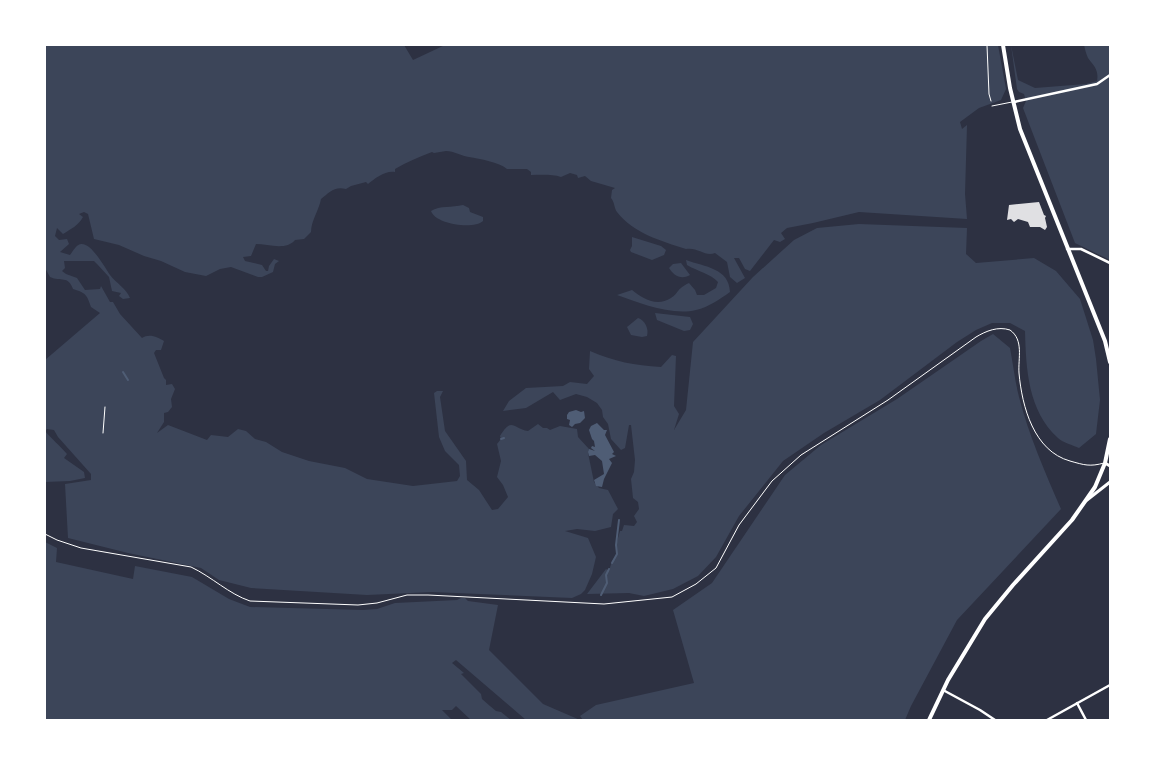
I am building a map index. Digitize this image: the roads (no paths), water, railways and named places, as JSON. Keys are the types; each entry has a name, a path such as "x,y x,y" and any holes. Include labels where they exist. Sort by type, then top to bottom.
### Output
{"main road":[{"path":"1003,45 1013,102 1020,129 1105,341 1110,362"},
{"path":"929,720 943,690 979,628 992,610 1072,520 1086,500 1107,462 1110,439"}],"street":[{"path":"1013,102 1097,84 1110,75"},
{"path":"1068,249 1081,249 1110,263"},
{"path":"1107,462 1110,466"},
{"path":"1086,500 1110,482"},
{"path":"1047,720 1110,685"},
{"path":"943,690 980,710 994,720"},
{"path":"1077,703 1086,720"}],"lane":[{"path":"992,106 1013,102"},
{"path":"45,534 81,548 191,567 204,573 239,597 257,602 358,605 377,603 400,596 428,595 604,604 672,597 696,584 716,568 739,525 772,481 801,455 888,400 976,337 984,332 998,329 1010,330 1018,340 1019,372 1024,399 1034,429 1042,444 1054,454 1067,460 1093,466 1107,462"}],"waterway":[{"path":"123,372 128,380"},
{"path":"612,563 617,554 616,545 619,520"},
{"path":"601,595 607,583 606,575 609,569"}]}
